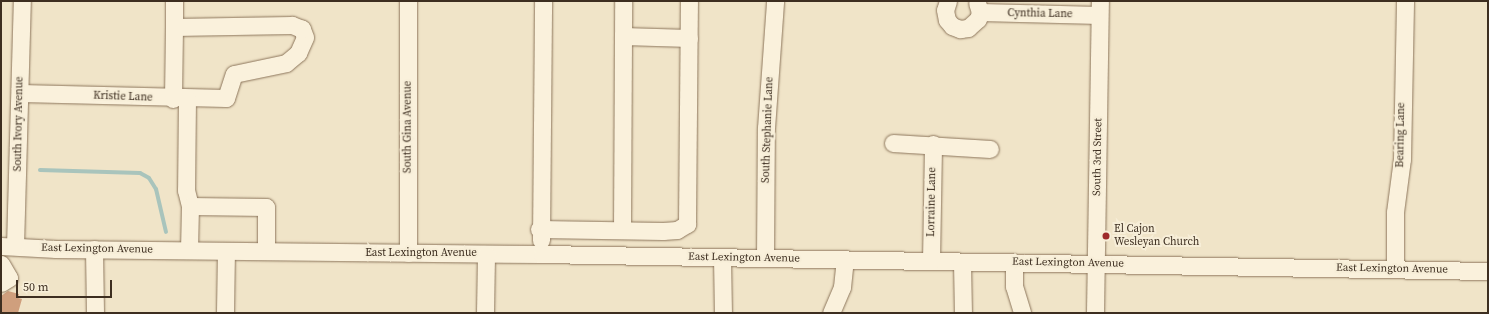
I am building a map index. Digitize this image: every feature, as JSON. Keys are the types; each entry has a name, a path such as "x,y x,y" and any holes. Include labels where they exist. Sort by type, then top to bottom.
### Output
{"street":[{"name":"South Ivory Avenue","path":"8,246 20,93 22,1"},
{"path":"174,1 174,27 186,190 190,206 189,250"},
{"name":"South Gina Avenue","path":"408,1 408,253"},
{"path":"542,254 539,229 543,1"},
{"path":"622,230 623,1"},
{"path":"539,229 678,230 687,224 689,1"},
{"name":"South Stephanie Lane","path":"765,258 766,128 775,1"},
{"name":"Cynthia Lane","path":"948,1 945,10 947,20 952,26 960,29 974,24 978,6 1099,9"},
{"name":"Bearing Lane","path":"1395,268 1395,212 1402,159 1404,1"},
{"name":"South 3rd Street","path":"1095,313 1099,9"},
{"name":"Kristie Lane","path":"20,93 180,99 226,98 234,74 286,63 298,53 305,37 302,29 292,25 174,27"},
{"path":"623,36 689,38"},
{"path":"893,143 990,148"},
{"name":"Lorraine Lane","path":"931,261 933,144"},
{"path":"190,206 266,207 266,251"},
{"name":"East Lexington Avenue","path":"8,246 94,249 542,254 1395,268 1488,271"},
{"path":"94,249 95,313"},
{"path":"225,313 226,251"},
{"path":"485,313 486,254"},
{"path":"722,257 723,313"},
{"path":"831,313 842,287 845,260"},
{"path":"962,262 963,313"},
{"path":"1014,262 1014,286 1022,313"},
{"path":"1,264 10,278 1,283"}],"building":[{"path":"8,291 19,294 18,298 22,299 18,313 1,313 1,296"}],"waterway":[{"path":"40,170 140,173 149,178 156,189 166,232"}],"place":[{"name":"El Cajon Wesleyan Church","path":"1106,236"}]}
